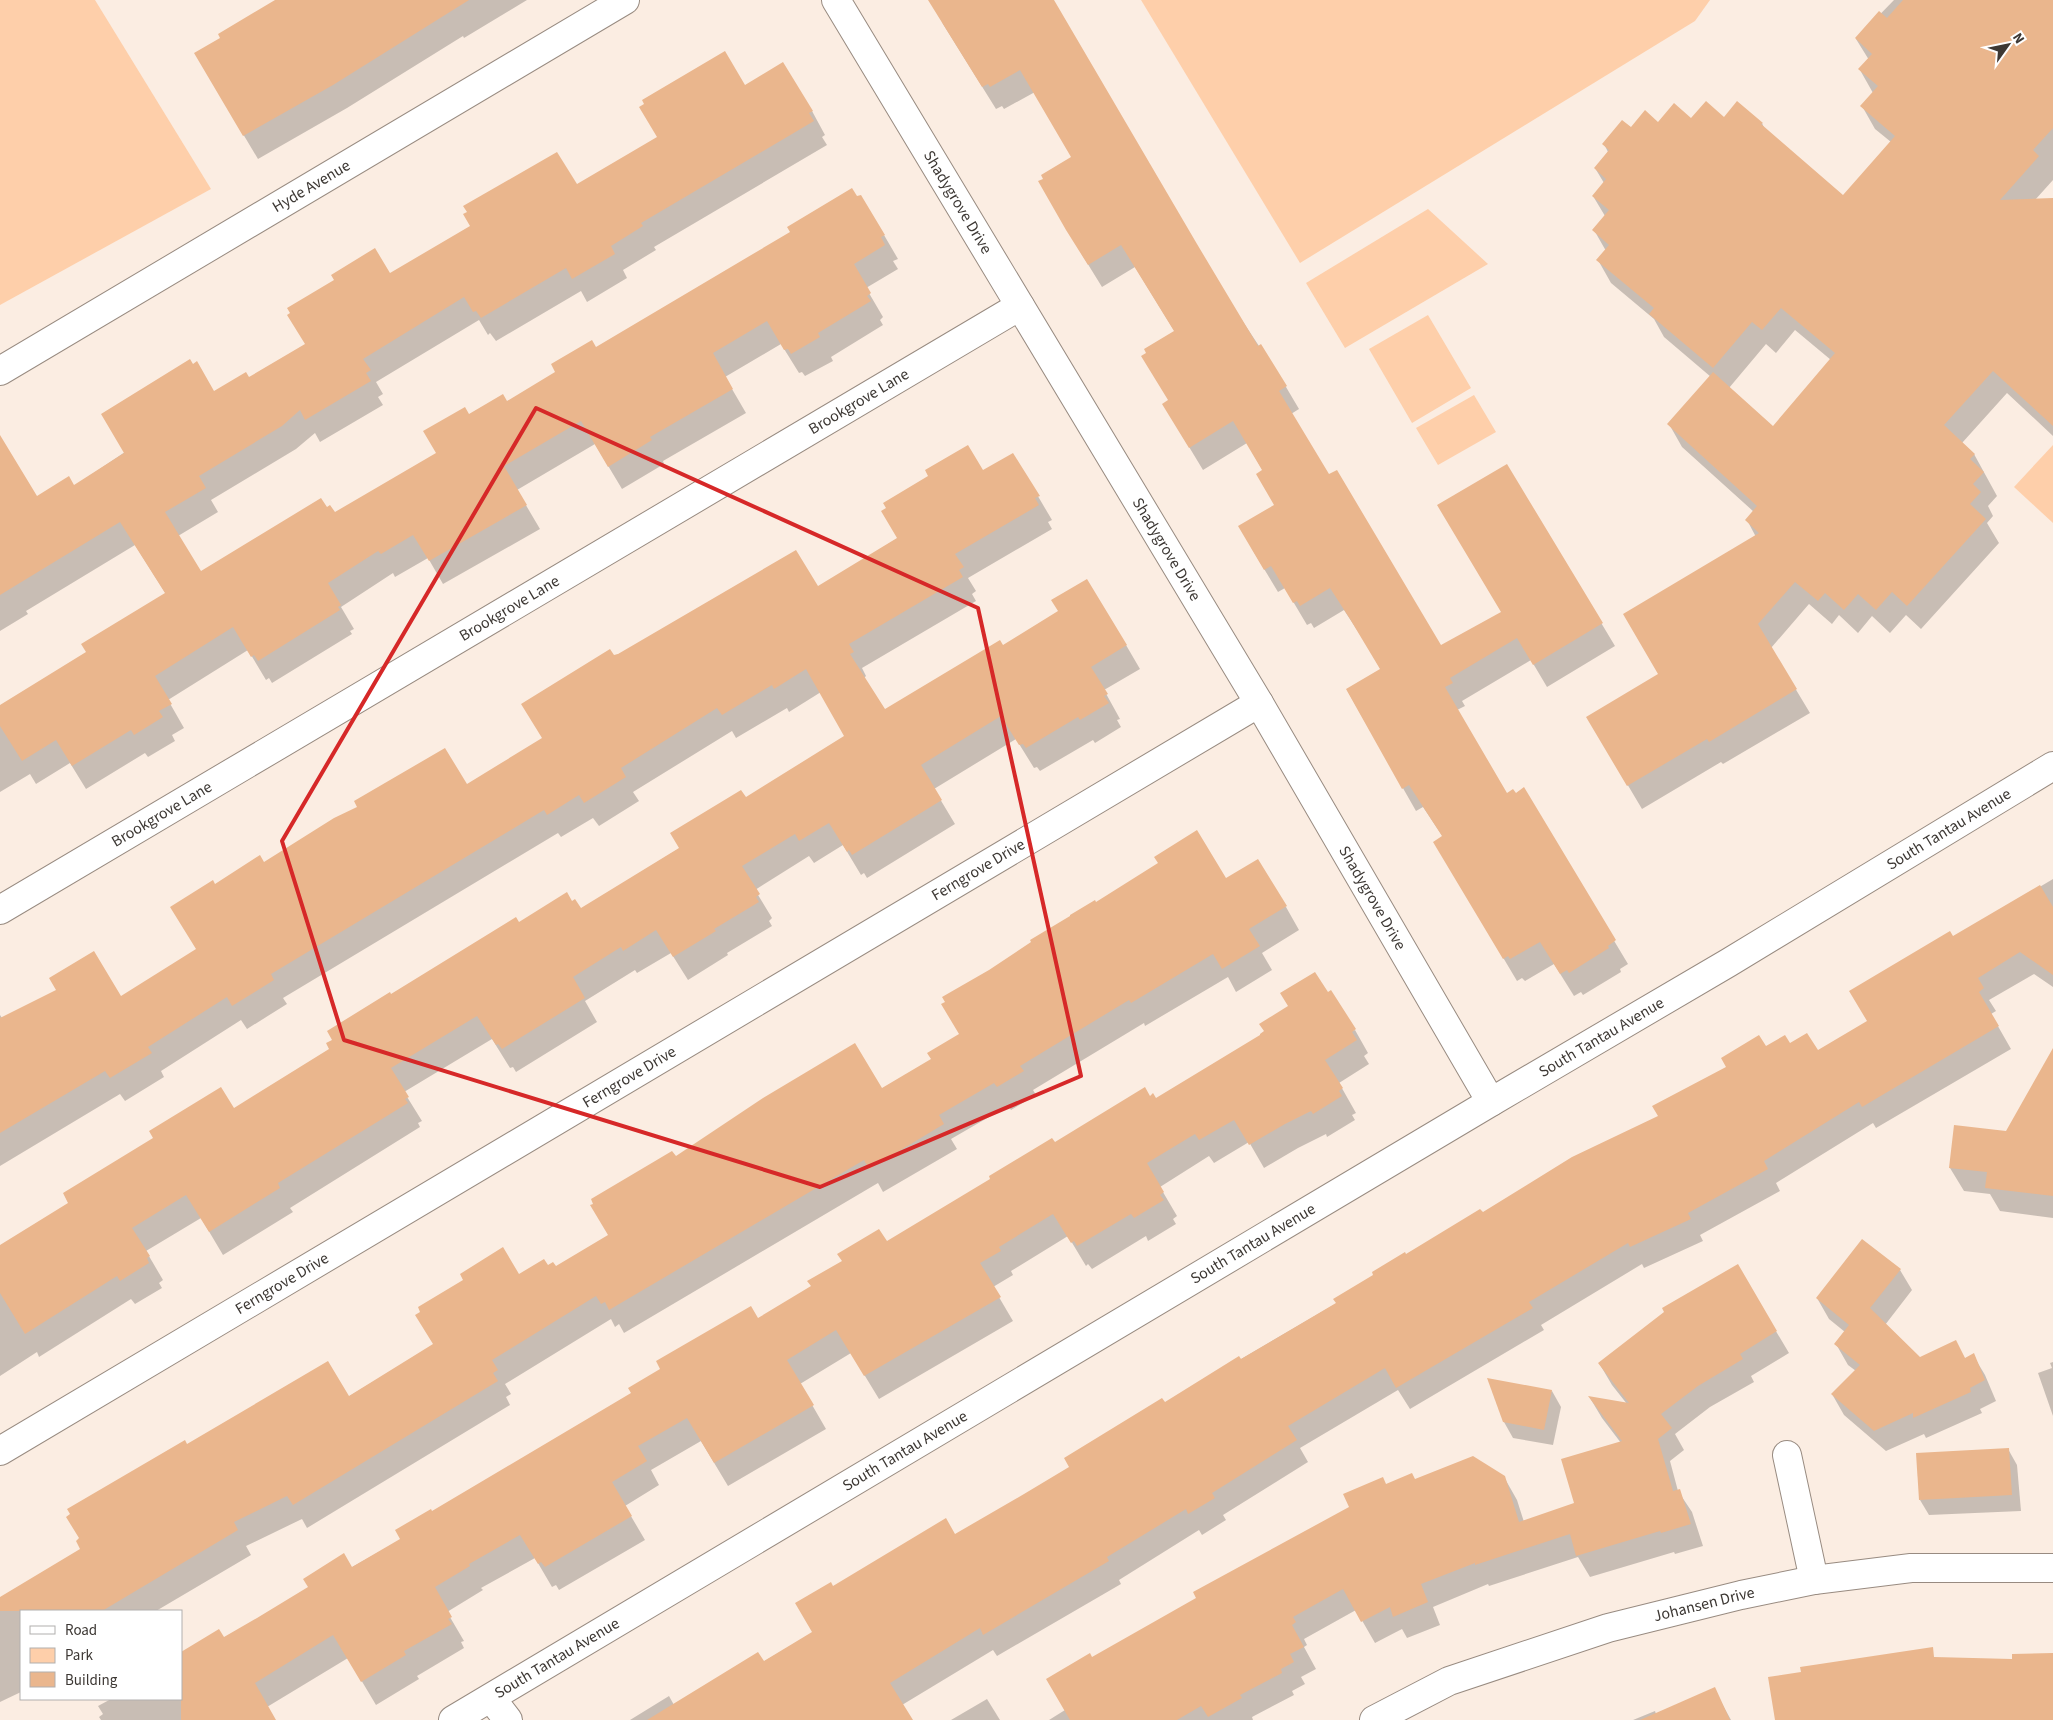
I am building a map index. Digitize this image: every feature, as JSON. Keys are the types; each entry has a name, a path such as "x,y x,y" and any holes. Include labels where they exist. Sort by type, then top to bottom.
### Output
{"street":[{"name":"Hyde Avenue","path":"0,372 624,0"},
{"name":"Shadygrove Drive","path":"836,0 1259,703 1491,1102"},
{"name":"Brookgrove Lane","path":"0,910 1020,306"},
{"name":"Ferngrove Drive","path":"0,1451 1259,703"},
{"name":"South Tantau Avenue","path":"453,1720 1728,963 2053,766"},
{"path":"1787,1455 1814,1580"},
{"name":"Johansen Drive","path":"1374,1720 1449,1681 1608,1628 1741,1595 1814,1580 1911,1568 2053,1568"},
{"path":"491,1698 508,1720"}],"highlighted area":[{"path":"536,408 978,608 1081,1076 820,1187 344,1040 282,841"}],"green space":[{"path":"0,0 95,0 211,189 0,305"},
{"path":"1141,0 1710,0 1695,21 1300,263"},
{"path":"1428,209 1488,264 1345,348 1306,283"},
{"path":"1428,315 1471,388 1412,423 1369,349"},
{"path":"1474,395 1496,432 1438,465 1416,428"},
{"path":"2053,445 2053,523 2014,487"}],"building":[{"path":"275,0 469,0 333,85 243,136 194,53 220,38 218,34"},
{"path":"928,0 1054,0 1258,346 1261,344 1287,386 1279,391 1329,474 1337,470 1441,645 1501,612 1437,505 1507,464 1603,623 1533,665 1517,638 1450,678 1453,683 1445,687 1507,793 1513,789 1516,793 1524,787 1616,940 1608,946 1609,948 1569,973 1567,970 1560,974 1540,942 1510,959 1508,956 1503,959 1433,842 1442,836 1409,785 1402,789 1346,689 1380,669 1350,619 1330,588 1300,606 1297,601 1293,603 1271,566 1264,570 1238,526 1274,505 1256,474 1262,470 1233,421 1189,448 1162,404 1168,400 1141,356 1146,353 1144,349 1174,331 1121,245 1088,265 1066,230 1038,181 1043,179 1041,175 1071,157 1020,70 990,87 988,84 982,87"},
{"path":"1903,0 2053,0 2053,128 2033,150 2039,156 2000,200 2053,198 2053,426 1993,371 1944,425 1975,454 1970,459 1984,472 1973,484 1981,492 1970,504 1986,519 1907,606 1892,592 1876,610 1858,594 1844,610 1825,593 1818,601 1795,582 1758,624 1797,689 1709,742 1707,739 1627,786 1586,717 1658,674 1623,614 1759,533 1745,520 1757,506 1667,424 1713,372 1773,426 1835,353 1781,308 1762,330 1752,322 1713,368 1649,314 1654,308 1596,260 1609,245 1592,230 1609,210 1592,196 1606,179 1594,168 1609,150 1602,144 1622,120 1631,127 1645,110 1658,122 1674,103 1691,118 1706,101 1724,117 1737,101 1843,195 1895,136 1860,106 1878,86 1858,69 1872,54 1855,38 1879,11 1887,18"},
{"path":"725,51 745,85 783,62 813,111 809,113 814,121 641,223 643,226 611,246 615,254 572,279 566,268 481,318 476,311 473,312 464,297 363,359 371,370 366,373 371,381 305,420 300,410 282,426 199,476 206,488 165,512 201,571 321,498 327,507 330,505 335,512 436,453 423,431 465,407 469,414 503,394 507,401 555,372 551,364 592,340 596,347 790,232 787,227 852,188 857,196 861,195 885,235 881,237 885,245 854,264 871,293 867,296 871,301 818,333 820,337 791,354 788,349 784,350 767,321 713,353 733,389 650,437 652,440 608,467 581,421 504,466 527,505 429,561 413,535 381,554 378,551 328,583 341,605 338,607 340,610 258,661 254,655 251,657 233,627 155,676 172,704 159,711 163,717 134,735 131,730 72,766 56,740 22,761 0,726 0,705 86,652 81,644 165,593 120,522 0,595 0,435 37,496 69,476 74,485 124,453 101,414 190,359 193,364 197,361 214,391 246,372 249,377 305,344 287,315 290,313 287,308 334,280 331,275 375,248 390,273 470,226 463,214 467,212 463,206 557,152 577,184 657,137 639,107 644,104 642,100"},
{"path":"968,445 983,470 1013,453 1040,496 1035,498 1039,505 955,554 964,567 959,570 963,577 849,644 854,652 850,654 885,709 1000,640 1003,645 1058,611 1051,600 1087,579 1127,645 1091,667 1108,694 1104,696 1109,703 1080,720 1078,717 1026,748 1023,744 1019,745 1001,716 921,765 942,800 852,855 849,850 847,852 829,823 799,841 795,834 742,866 760,894 756,897 759,902 673,957 656,930 623,951 621,947 573,977 585,998 502,1049 498,1044 496,1045 477,1016 391,1068 409,1097 405,1099 408,1103 278,1183 280,1188 209,1232 186,1195 132,1228 150,1256 147,1258 149,1263 120,1281 117,1276 25,1334 0,1293 0,1245 68,1203 63,1193 153,1138 149,1131 221,1087 234,1108 329,1049 326,1043 332,1040 327,1031 516,917 519,922 567,892 572,901 575,899 581,908 679,848 670,833 741,790 746,797 844,736 806,669 774,689 772,685 722,715 717,708 621,768 626,777 584,803 579,795 547,815 544,810 271,974 274,980 232,1006 227,997 148,1047 152,1053 110,1078 105,1071 0,1133 0,1018 56,990 49,978 94,951 121,996 196,949 170,907 213,880 215,884 260,855 264,862 334,818 357,807 354,801 445,748 467,784 542,738 521,704 610,649 614,655 618,654 796,550 818,586 897,538 881,511 886,508 883,503 928,476 925,470"},
{"path":"1197,830 1226,878 1258,859 1287,906 1249,929 1260,946 1222,969 1213,954 1131,1003 1129,1000 1020,1066 1024,1071 997,1087 994,1083 939,1115 944,1124 869,1169 864,1160 609,1310 605,1302 601,1304 596,1296 492,1360 498,1370 493,1373 498,1381 293,1505 287,1496 234,1522 238,1530 104,1610 0,1611 0,1597 80,1549 76,1541 79,1538 66,1517 70,1514 67,1509 185,1440 187,1444 328,1361 349,1396 433,1344 415,1315 420,1312 418,1307 463,1280 460,1274 503,1247 519,1274 544,1259 548,1265 553,1262 556,1266 608,1235 590,1205 593,1204 591,1199 672,1151 676,1156 763,1098 855,1043 882,1088 931,1059 927,1053 959,1034 941,1004 945,1002 942,997 989,970 1031,942 1030,940 1070,915 1095,900 1096,902 1158,863 1154,857"},
{"path":"2040,885 2053,907 2053,975 2020,952 1978,978 1984,988 1979,992 1999,1026 1862,1107 1859,1102 1764,1161 1768,1169 1688,1213 1691,1219 1630,1247 1628,1243 1529,1302 1533,1308 1396,1388 1385,1368 1288,1426 1297,1440 1212,1493 1215,1498 1188,1514 1186,1509 1107,1557 1109,1561 983,1635 980,1628 890,1683 913,1720 647,1720 758,1652 764,1661 812,1632 795,1603 831,1582 833,1586 946,1518 955,1534 1024,1494 1069,1467 1064,1458 1162,1398 1165,1402 1239,1356 1241,1359 1336,1303 1333,1299 1373,1275 1372,1272 1405,1252 1406,1254 1480,1209 1483,1212 1572,1157 1658,1116 1652,1106 1726,1067 1721,1058 1759,1035 1766,1046 1785,1035 1790,1043 1807,1033 1818,1050 1867,1021 1849,991 1950,931 1953,936"},
{"path":"1315,972 1328,992 1331,990 1356,1029 1352,1032 1357,1040 1325,1060 1343,1088 1339,1091 1342,1096 1313,1114 1311,1111 1249,1145 1234,1120 1199,1140 1195,1134 1147,1163 1164,1192 1160,1195 1164,1200 1134,1218 1131,1214 1077,1246 1074,1241 1071,1243 1053,1214 999,1247 1001,1251 980,1263 1001,1297 864,1376 836,1330 787,1360 814,1405 714,1463 687,1418 638,1446 647,1461 612,1482 632,1516 545,1567 541,1562 538,1564 520,1535 469,1564 470,1566 435,1587 452,1617 448,1619 452,1624 404,1651 406,1655 361,1682 333,1635 255,1683 276,1720 181,1720 182,1651 219,1629 224,1637 257,1618 308,1587 303,1579 344,1553 352,1567 400,1539 395,1530 431,1509 432,1511 631,1393 628,1388 660,1369 656,1361 751,1306 758,1318 811,1286 807,1281 842,1261 837,1254 879,1229 887,1241 990,1179 989,1176 1052,1138 1055,1142 1145,1087 1150,1096 1153,1093 1156,1098 1260,1035 1264,1031 1259,1024 1288,1006 1280,993"},
{"path":"2053,1048 2053,1196 1985,1188 1987,1172 1949,1168 1954,1125 2006,1131"},
{"path":"1862,1239 1901,1269 1870,1308 1920,1357 1956,1340 1965,1358 1974,1353 1985,1380 1970,1388 1971,1392 1913,1418 1913,1413 1874,1431 1831,1394 1860,1365 1834,1344 1849,1325 1816,1298"},
{"path":"1738,1264 1777,1331 1740,1354 1743,1359 1698,1386 1661,1414 1672,1428 1658,1439 1673,1491 1680,1489 1691,1524 1661,1533 1660,1531 1576,1556 1570,1534 1475,1565 1475,1563 1421,1584 1428,1602 1393,1617 1390,1607 1361,1622 1343,1589 1293,1617 1296,1622 1292,1625 1304,1647 1290,1654 1294,1662 1281,1669 1282,1673 1240,1695 1242,1698 1208,1717 1201,1706 1177,1720 1070,1720 1046,1679 1090,1653 1092,1657 1196,1598 1193,1592 1349,1507 1343,1494 1383,1477 1386,1484 1412,1473 1415,1479 1473,1456 1505,1476 1519,1522 1574,1503 1561,1459 1622,1441 1588,1396 1629,1403 1598,1363 1664,1312 1662,1308"},
{"path":"1487,1378 1552,1390 1544,1430 1503,1422"},
{"path":"2009,1448 2012,1495 1919,1500 1916,1453"},
{"path":"1933,1647 1934,1657 2012,1659 2012,1654 2053,1653 2053,1720 1775,1720 1768,1677 1801,1672 1800,1667"},
{"path":"1715,1687 1730,1720 1640,1720"}]}
